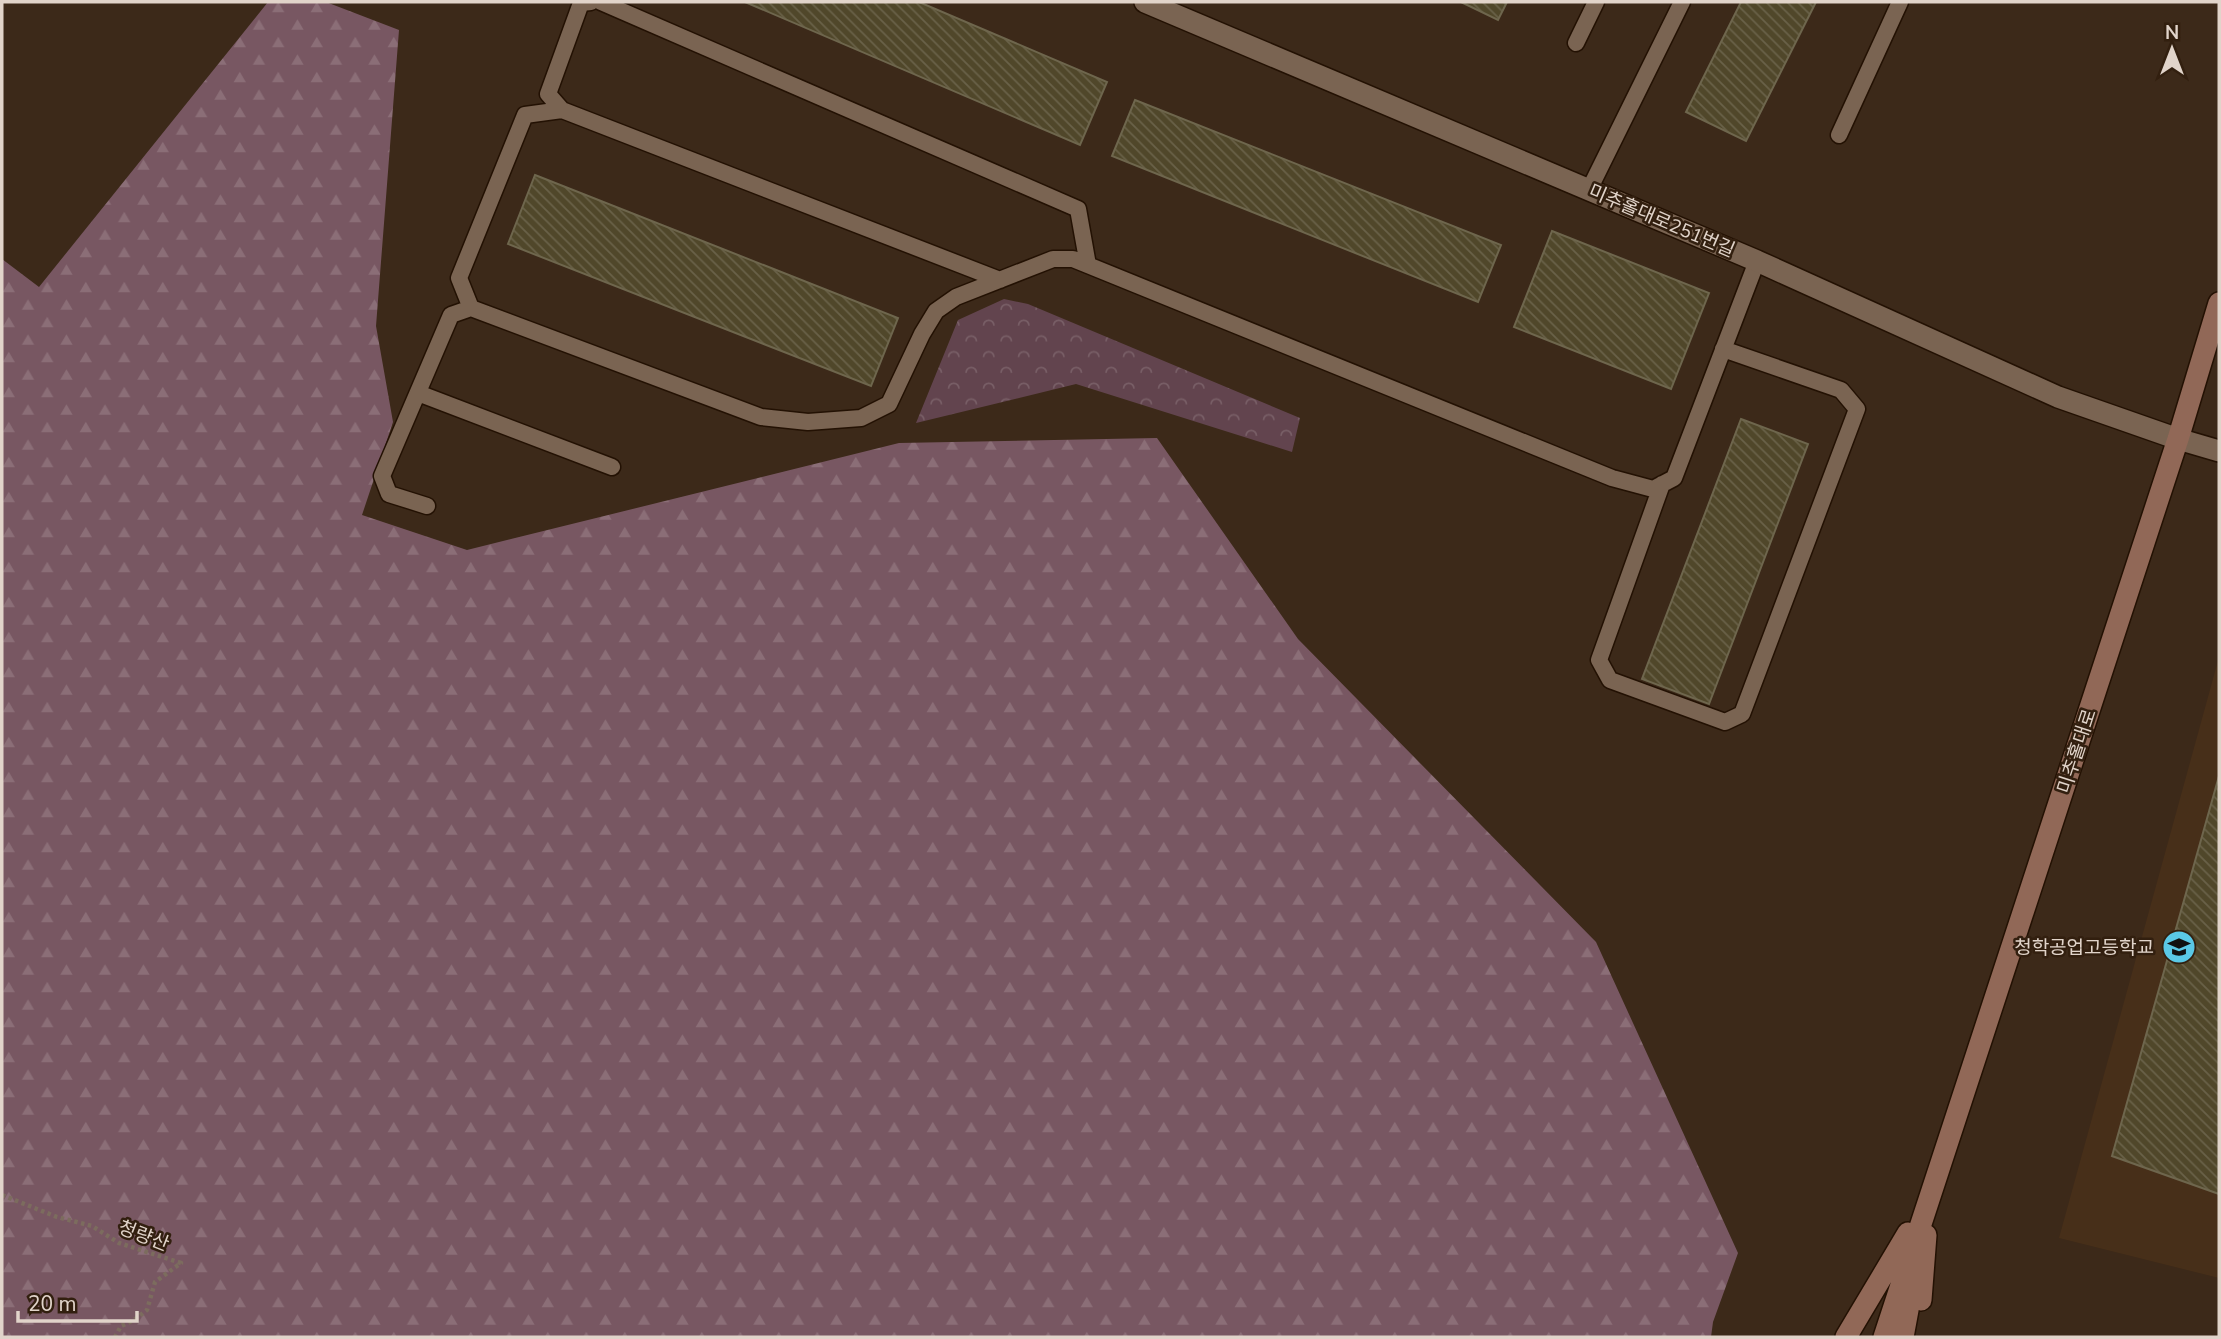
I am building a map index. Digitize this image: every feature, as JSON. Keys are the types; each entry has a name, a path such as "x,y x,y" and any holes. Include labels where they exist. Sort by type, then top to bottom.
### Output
{"main road":[{"name":"미추홀대로","path":"1884,1337 2178,439 2219,303"},
{"name":"미추홀대로","path":"1903,1337 1929,1198"},
{"path":"1846,1337 1929,1198"},
{"path":"1918,1337 1929,1198"}],"street":[{"name":"미추홀대로251번길","path":"1145,2 1757,261 2058,397 2219,451"}],"lane":[{"path":"591,2 581,3 548,94 562,110 1000,280"},
{"path":"600,2 1078,209 1088,265"},
{"path":"1576,43 1596,2"},
{"path":"1589,190 1682,2"},
{"path":"1839,135 1900,2"},
{"path":"471,308 459,278 525,115 562,110"},
{"path":"427,506 389,494 382,476 451,315 471,308 761,417 808,422 861,418 889,404 922,334 936,311 956,298 1052,259 1073,259 1612,478 1653,489 1674,478 1757,261"},
{"path":"1661,484 1599,660 1610,680 1725,722 1742,714 1857,409 1841,390 1723,349"},
{"path":"418,393 612,467"}],"path":[{"name":"청량산","path":"2,1195 57,1217 92,1226 119,1243 181,1263 156,1282 147,1310 121,1326 115,1337"}],"shaded area":[{"name":"청학공업고등학교","path":"2219,657 2219,1278 2059,1238"}],"green space":[{"path":"268,2 326,2 399,30 376,326 393,422 362,515 467,550 899,443 1157,438 1298,639 1596,942 1738,1253 1713,1322 1711,1337 2,1337 2,259 39,287"},
{"path":"1004,299 1028,304 1300,418 1292,452 1076,384 916,423 958,320"}],"building":[{"path":"745,2 919,2 1107,82 1080,145"},
{"path":"1461,2 1507,2 1498,20"},
{"path":"1741,2 1816,2 1746,141 1686,112"},
{"path":"1135,100 1501,245 1478,302 1112,156"},
{"path":"535,175 898,318 871,386 508,244"},
{"path":"1552,231 1709,293 1671,389 1514,327"},
{"path":"1741,419 1808,444 1709,704 1642,679"},
{"path":"2219,776 2219,1194 2112,1156"}],"place":[{"name":"청학공업고등학교","path":"2179,947"}]}
